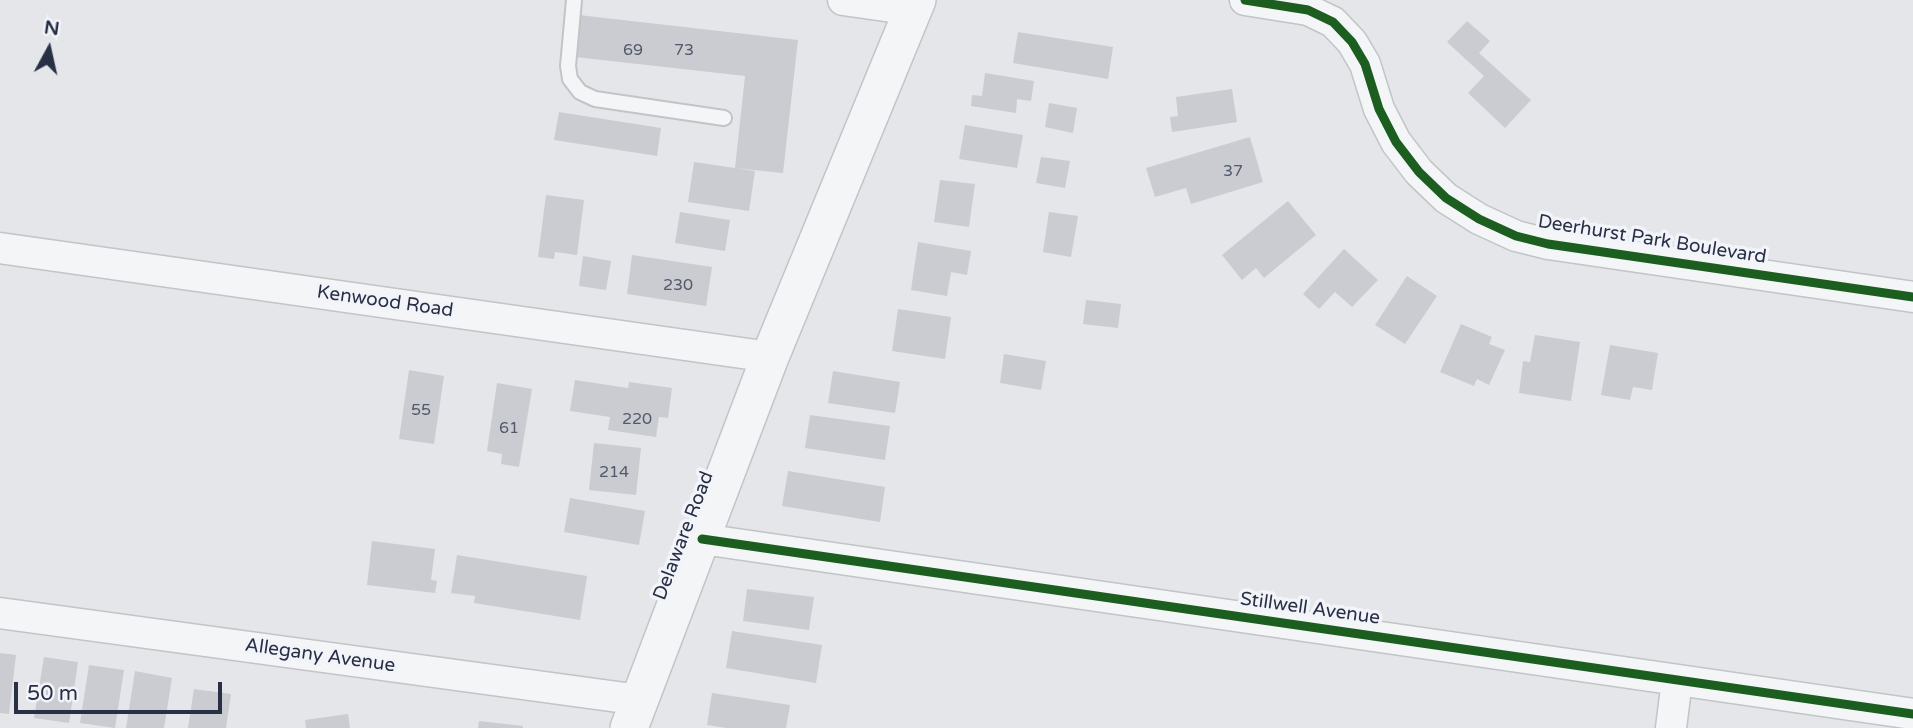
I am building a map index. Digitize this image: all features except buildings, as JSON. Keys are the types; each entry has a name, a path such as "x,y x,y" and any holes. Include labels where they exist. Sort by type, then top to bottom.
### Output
{"street":[{"path":"843,0 915,5"},
{"name":"Deerhurst Park Boulevard","path":"1245,0 1308,10 1333,22 1352,42 1365,64 1379,108 1396,142 1419,172 1446,198 1491,225 1516,236 1548,244 1913,297"},
{"name":"Delaware Road","path":"634,714 770,357 915,5"},
{"name":"Kenwood Road","path":"0,248 770,357"},
{"name":"Stillwell Avenue","path":"702,539 1913,714"},
{"name":"Allegany Avenue","path":"0,613 634,714"},
{"path":"1671,728 1677,680"}],"lane":[{"path":"574,0 568,66 570,79 580,92 595,99 724,118"}],"cycle path":[{"path":"1245,0 1308,10 1333,22 1352,42 1365,64 1379,109 1396,142 1419,172 1446,198 1479,219 1516,236 1548,244 1913,297"},
{"path":"702,539 1913,714"}]}
